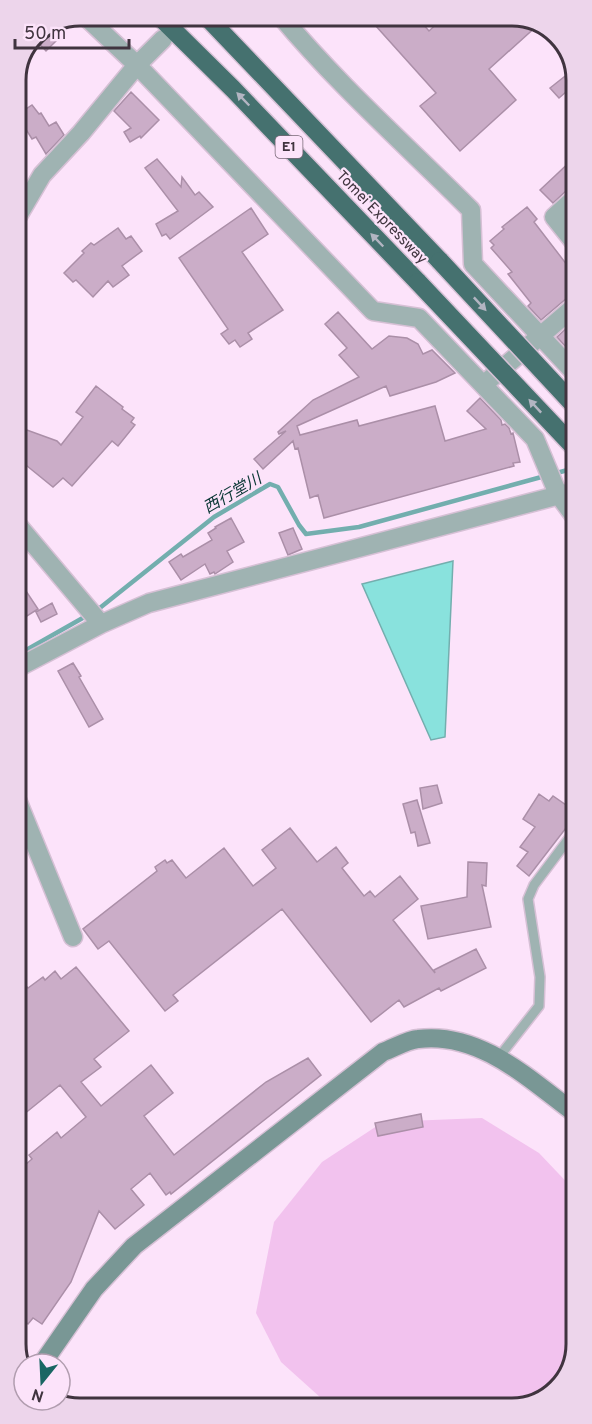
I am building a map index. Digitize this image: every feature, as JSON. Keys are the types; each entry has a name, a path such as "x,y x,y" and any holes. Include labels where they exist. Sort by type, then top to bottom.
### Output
{"highway":[{"name":"Tomei Expressway","path":"169,26 233,89 566,438"},
{"name":"Tomei Expressway","path":"216,26 440,261 566,397"}],"street":[{"path":"96,26 137,65 373,311 419,318 535,440 566,500"},
{"path":"289,26 313,54 471,210 473,264 566,363"},
{"path":"26,202 42,175 81,133 137,65 163,39"},
{"path":"566,206 554,217 566,232"},
{"path":"483,385 566,315"},
{"path":"26,662 95,616 149,603 558,484"},
{"path":"26,535 95,616"},
{"path":"26,822 73,937"},
{"path":"50,1352 94,1289 134,1246 383,1052 416,1039 446,1038 482,1048 499,1057 566,1107"}],"lane":[{"path":"499,1057 539,1006 540,977 528,900 534,885 566,842"}],"shaded area":[{"path":"453,561 445,737 431,740 362,584"},
{"path":"482,1118 539,1153 566,1181 565,1355 561,1368 551,1383 539,1391 530,1396 512,1398 321,1398 281,1362 256,1313 274,1222 322,1162 383,1122"}],"building":[{"path":"376,26 425,26 429,31 434,26 516,26 533,30 489,69 516,100 460,151 420,106 436,93"},
{"path":"61,30 64,33 46,51 39,44 41,41"},
{"path":"566,76 566,92 559,98 550,88"},
{"path":"131,92 159,120 141,138 140,136 130,142 124,132 131,128 114,111"},
{"path":"32,105 39,114 41,113 49,126 56,122 64,135 46,154 36,137 32,139 26,129 26,109"},
{"path":"157,159 181,187 182,177 195,195 199,192 213,207 170,239 166,234 162,236 156,224 178,211 145,168"},
{"path":"566,166 566,191 553,203 540,190"},
{"path":"527,207 537,219 534,222 566,264 566,299 541,320 528,306 531,303 508,274 512,272 491,248 494,245 490,241 504,229 502,227"},
{"path":"251,208 268,234 242,252 283,310 248,333 252,339 240,347 235,340 229,344 221,334 228,329 179,258"},
{"path":"118,228 126,239 131,236 142,251 122,266 129,275 113,287 108,281 93,297 76,280 73,282 64,273 91,243 94,245"},
{"path":"338,312 372,349 389,336 407,338 418,344 423,354 432,350 455,373 436,382 390,396 386,386 297,426 300,435 357,420 359,426 435,406 445,441 486,429 467,411 480,398 501,420 502,425 505,424 511,434 513,433 520,462 513,463 514,466 324,518 318,495 310,498 298,448 295,449 293,441 263,469 254,459 286,431 279,434 278,432 313,400 359,377 339,355 347,348 325,324"},
{"path":"566,329 566,347 557,337"},
{"path":"96,386 134,418 131,422 135,425 118,446 112,441 72,486 63,478 53,487 26,465 26,430 57,441 61,445 83,417 76,412"},
{"path":"231,518 244,542 227,551 233,562 215,574 214,572 210,574 205,564 181,580 169,562 181,554 183,557 212,540 208,533"},
{"path":"293,528 302,549 288,555 279,533"},
{"path":"26,591 38,609 26,617"},
{"path":"52,603 57,614 41,622 36,612"},
{"path":"73,663 103,719 89,727 58,671"},
{"path":"437,785 442,803 423,809 420,788"},
{"path":"539,794 549,801 553,796 566,805 566,828 529,876 517,866 528,852 520,847 535,827 523,819"},
{"path":"417,800 430,843 418,846 415,832 411,833 403,804"},
{"path":"290,828 317,862 336,847 348,863 342,868 364,896 370,891 375,897 400,876 418,899 393,920 435,973 434,970 476,949 486,968 441,991 439,988 404,1007 399,1000 371,1022 282,909 173,995 178,1001 165,1011 109,941 98,949 83,929 157,871 155,867 165,860 167,863 172,860 186,878 224,848 253,886 276,868 262,850"},
{"path":"468,862 487,863 486,886 482,885 491,927 428,939 421,906 467,897"},
{"path":"76,967 129,1031 94,1059 101,1067 81,1082 101,1106 151,1065 173,1093 144,1116 174,1155 266,1082 308,1058 321,1075 171,1194 170,1192 166,1195 150,1173 131,1189 144,1205 115,1229 99,1211 71,1282 42,1324 33,1318 28,1324 26,1322 26,1164 32,1159 29,1155 57,1132 61,1138 86,1117 60,1085 26,1113 26,986 28,988 43,977 45,980 55,971 61,979"},
{"path":"421,1114 423,1127 378,1136 375,1123"}],"waterway":[{"name":"西行堂川","path":"553,474 566,470"},
{"name":"西行堂川","path":"96,611 214,517 270,484 278,487 306,534 359,527 545,476"},
{"name":"西行堂川","path":"26,650 88,615"}],"tunnel":[{"path":"163,39 175,26"}]}
